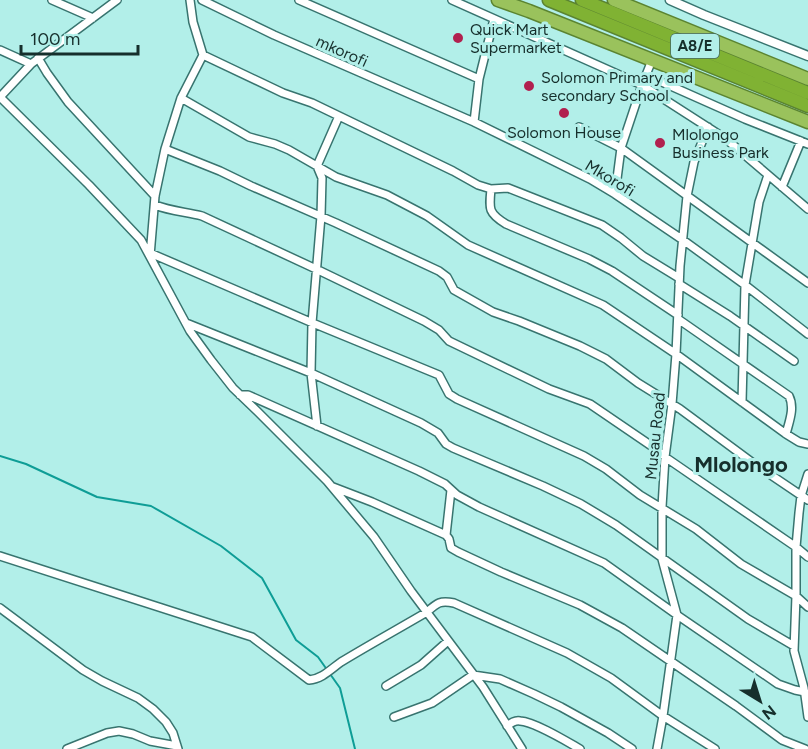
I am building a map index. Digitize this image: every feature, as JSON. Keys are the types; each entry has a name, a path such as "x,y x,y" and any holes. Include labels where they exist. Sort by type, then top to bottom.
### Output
{"highway":[{"path":"498,0 808,122"},
{"name":"A8/E","path":"549,0 808,106"},
{"name":"A8/E","path":"582,0 808,93"},
{"path":"614,0 808,79"}],"street":[{"path":"52,0 93,18"},
{"path":"117,0 31,64 0,97 141,240 185,323 211,360 233,388 331,486 374,537 473,675 522,749"},
{"path":"150,255 155,196 165,149 181,98 203,55 193,22 190,0"},
{"name":"mkorofi","path":"202,0 274,35 474,122"},
{"path":"298,0 479,79"},
{"path":"452,0 642,85 726,139 808,209"},
{"path":"669,0 736,29 808,56"},
{"path":"474,122 479,79 494,19"},
{"path":"0,50 31,64"},
{"path":"203,55 283,93 312,103 478,185 490,189 508,188 602,225 794,361"},
{"path":"39,58 68,102 155,196"},
{"path":"615,194 621,148 652,60"},
{"path":"646,75 805,143 782,187"},
{"path":"181,98 249,137 275,144 336,177 387,195 427,216 468,245 603,304 786,434 808,444"},
{"path":"317,426 311,373 312,323 321,216 322,178 317,166 339,116"},
{"name":"Mkorofi","path":"474,122 590,179 615,194 683,240 808,334"},
{"path":"579,127 621,148 808,283"},
{"name":"Musau Road","path":"657,749 677,615 662,559 664,458 672,404 679,281 687,196 694,162 708,127"},
{"path":"165,149 220,171 439,271 447,277 454,290 493,312 580,346 606,359 753,464 805,498"},
{"path":"742,402 745,285 759,202 768,175"},
{"path":"490,189 489,205 491,213 497,219 612,271 789,396 792,411 786,434"},
{"path":"154,205 202,216 424,321 439,330 449,341 549,389 590,404 808,557"},
{"path":"150,255 439,375 449,394 584,456 606,469 640,495 696,530 741,564 796,596 808,607"},
{"path":"185,323 311,373 421,423 438,433 446,444 453,448 581,504 616,525 748,619 794,646"},
{"path":"240,395 248,395 419,471 445,484 457,495 479,507 604,563 778,684 805,692"},
{"path":"808,474 805,498 799,513 796,547 794,646 805,692 808,717"},
{"path":"331,486 446,536 452,548 501,572 580,605 622,628 782,740 805,749"},
{"path":"446,536 452,490"},
{"path":"0,556 252,638 309,680 323,676 341,662 427,612 438,603 445,601 454,603 567,653 610,678 715,749"},
{"path":"0,608 83,670 146,704 166,722 173,733 177,747 120,731 107,733 67,749"},
{"path":"386,686 421,665 448,641"},
{"path":"799,668 808,674"},
{"path":"394,717 432,703 473,675 500,679 534,694 608,733 632,749"},
{"path":"507,726 521,721 535,725 580,749"}],"waterway":[{"path":"0,456 26,464 97,497 151,506 221,546 262,578 296,640 318,657 340,688 355,749"}],"place":[{"name":"Quick Mart Supermarket","path":"458,38"},
{"name":"Solomon Primary and secondary School","path":"529,86"},
{"name":"Solomon House","path":"564,113"},
{"name":"Mlolongo Business Park","path":"660,143"}],"district":[{"name":"Mlolongo","path":"741,464"}]}
